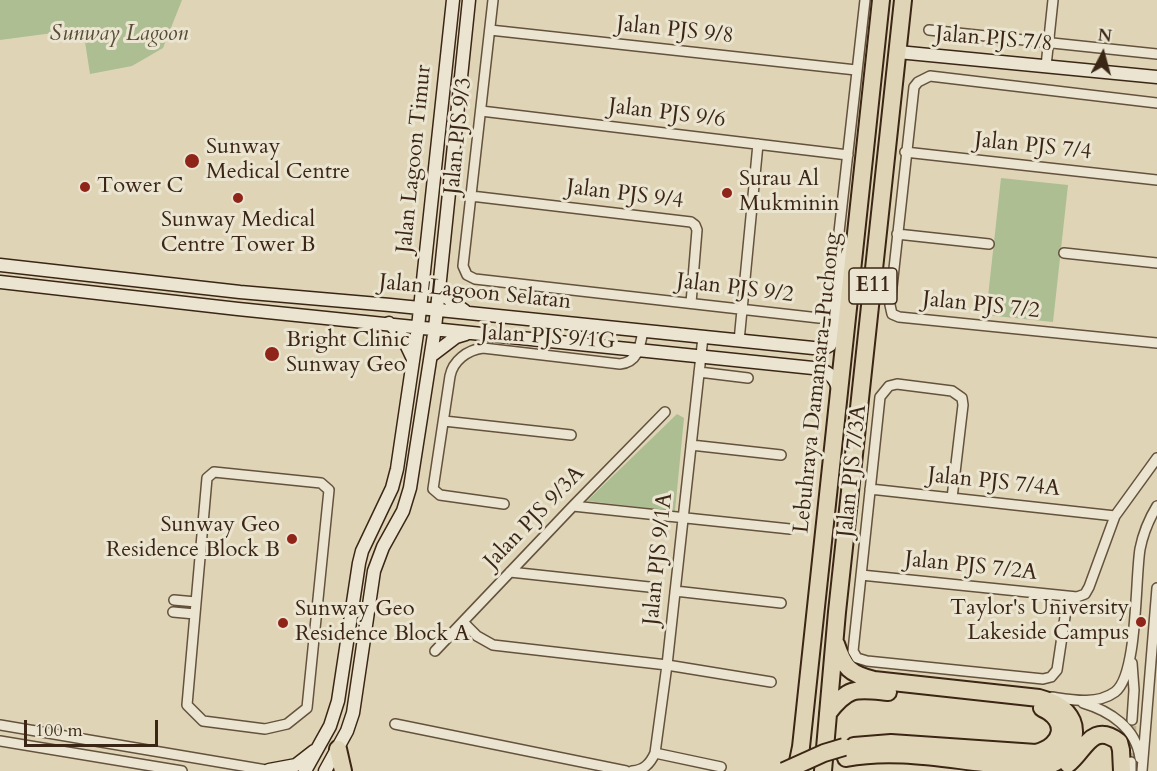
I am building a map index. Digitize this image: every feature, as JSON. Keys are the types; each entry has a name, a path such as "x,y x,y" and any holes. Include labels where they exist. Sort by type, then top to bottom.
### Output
{"highway":[{"name":"Lebuhraya Damansara–Puchong","path":"796,771 801,747 840,395 881,0"},
{"name":"Lebuhraya Damansara–Puchong","path":"823,771 903,0"},
{"path":"784,771 824,753 931,757 1025,768 1046,766 1061,759 1073,740 1073,723 1062,708 1053,702 1039,698 874,680 858,676 842,660 835,638"},
{"path":"805,771 845,753 891,743 1036,753 1052,747 1057,741 1060,727 1052,713 1033,706 862,690 844,694 828,713"},
{"path":"1058,771 1072,761 1087,742 1099,735 1113,737 1119,742 1128,768"},
{"path":"338,749 343,771"},
{"path":"931,757 973,771"}],"main road":[{"name":"Jalan Lagoon Timur","path":"305,771 330,726 338,701 362,551 392,488 397,469 418,327 453,0"},
{"name":"Jalan Lagoon Timur","path":"325,771 347,731 353,713 374,571 383,547 407,501 418,445 435,328 469,0"},
{"name":"Jalan PJS 7/8","path":"898,52 1157,77"},
{"name":"Jalan Lagoon Selatan","path":"0,265 240,292 823,349 830,345 835,334 844,262 857,234"},
{"path":"390,305 411,298 423,281"},
{"path":"439,281 446,297 469,313"},
{"name":"Jalan Lagoon Selatan","path":"0,282 821,369 833,377 840,395"},
{"path":"389,323 403,338 413,360"},
{"path":"431,356 456,337 473,332"},
{"path":"271,771 296,765 318,748"}],"street":[{"name":"Jalan PJS 9/3","path":"466,275 463,266 494,0"},
{"name":"Jalan PJS 9/2","path":"466,275 475,279 742,310 819,318 826,315 829,309 835,268 865,0"},
{"path":"1046,66 1053,0"},
{"name":"Jalan PJS 9/8","path":"490,30 856,70"},
{"path":"928,30 1157,54"},
{"name":"Jalan PJS 7/2","path":"1157,103 930,76 918,82 914,87 905,152 890,305 892,314 899,317 1157,343"},
{"name":"Jalan PJS 9/6","path":"481,111 848,155"},
{"path":"739,341 758,144"},
{"name":"Jalan PJS 7/4","path":"905,152 1157,180"},
{"name":"Jalan PJS 9/4","path":"471,196 691,222 698,230 691,303"},
{"path":"897,234 989,244"},
{"path":"1064,253 1157,263"},
{"name":"Jalan PJS 9/1G","path":"504,504 435,493 433,484 451,368 469,351 475,349 628,363 634,359 639,349 643,331"},
{"name":"Jalan PJS 9/1A","path":"655,753 668,665 703,337"},
{"path":"699,372 748,378"},
{"name":"Jalan PJS 7/3A","path":"952,498 962,398 952,391 897,384 889,386 880,397 853,651 857,658 867,661 1043,679 1051,677 1057,670 1073,597"},
{"name":"Jalan PJS 9/3A","path":"435,651 665,412"},
{"path":"444,421 571,435"},
{"path":"691,445 781,455"},
{"path":"1073,597 1085,594 1115,516 1157,458"},
{"path":"214,472 321,483 329,490 307,708 287,724 265,729 203,721 186,705 196,602 207,478 214,472"},
{"name":"Jalan PJS 7/4A","path":"870,489 1115,516"},
{"path":"573,506 790,529"},
{"path":"1078,701 1106,697 1116,692 1125,678 1131,647 1140,549 1149,519 1157,506"},
{"path":"510,572 648,587"},
{"name":"Jalan PJS 7/2A","path":"861,575 1073,597"},
{"path":"1142,771 1157,588"},
{"path":"675,591 781,603"},
{"path":"174,600 196,602"},
{"path":"173,612 195,614"},
{"path":"463,622 484,641 493,645 668,665 771,682"},
{"path":"1131,647 1134,690 1132,720"},
{"path":"1039,698 1051,697 1078,701 1107,712 1125,726 1139,749 1142,771"},
{"path":"0,724 271,771"},
{"path":"395,724 626,771"},
{"path":"0,741 182,771"},
{"path":"632,771 644,768 650,763 655,753 721,767"}],"green space":[{"name":"Sunway Lagoon","path":"0,0 182,0 163,48 132,66 90,74 83,29 0,40"},
{"path":"1001,178 1068,185 1053,322 986,315"},
{"path":"677,414 684,418 675,511 587,501"}],"tunnel":[{"path":"1131,762 1132,720"}],"place":[{"name":"Sunway Medical Centre","path":"192,161"},
{"name":"Tower C","path":"85,187"},
{"name":"Surau Al Mukminin","path":"727,193"},
{"name":"Sunway Medical Centre Tower B","path":"238,198"},
{"name":"Bright Clinic Sunway Geo","path":"272,354"},
{"name":"Sunway Geo Residence Block B","path":"292,539"},
{"name":"Taylor's University Lakeside Campus","path":"1141,622"},
{"name":"Sunway Geo Residence Block A","path":"283,623"}]}
